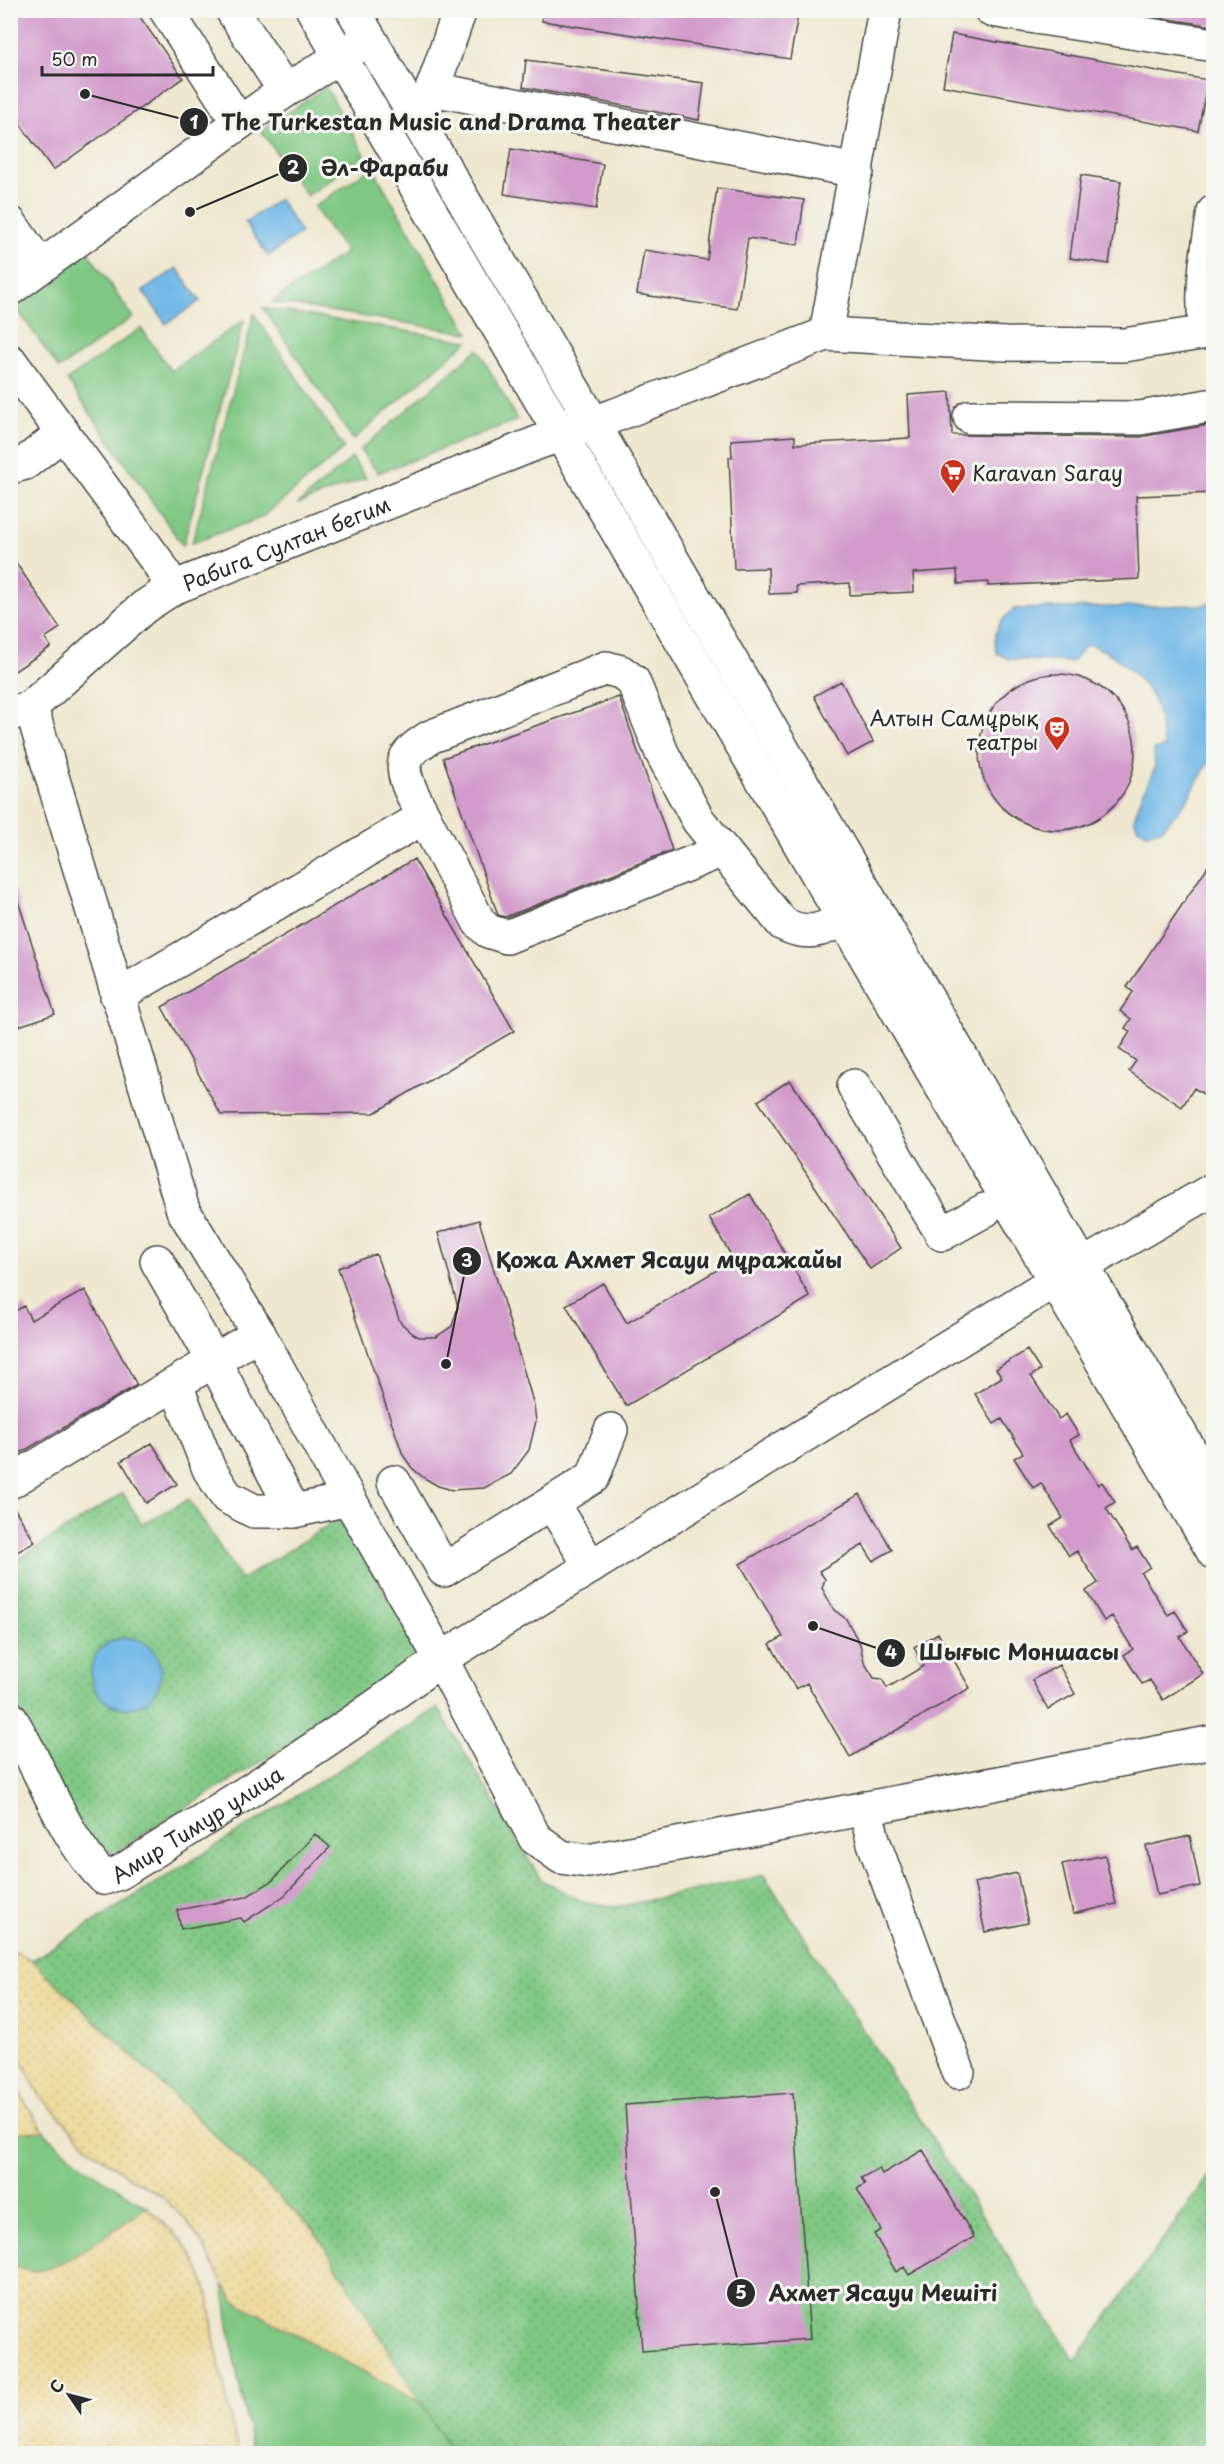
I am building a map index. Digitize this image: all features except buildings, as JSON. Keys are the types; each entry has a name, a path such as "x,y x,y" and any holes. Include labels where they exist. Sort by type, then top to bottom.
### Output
{"street":[{"path":"166,10 239,123"},
{"path":"232,10 285,91"},
{"path":"313,10 1214,1553"},
{"path":"353,10 1214,1492"},
{"path":"416,119 432,89 460,10"},
{"path":"885,10 826,334 1005,344 1124,345 1210,332 1203,310 1205,262 1214,212"},
{"path":"991,10 1214,45"},
{"path":"10,289 285,91 370,39"},
{"path":"432,89 857,171"},
{"path":"10,223 40,266"},
{"name":"Рабига Султан бегим","path":"21,710 144,607 173,588 561,434 826,334"},
{"path":"10,361 159,564 173,588"},
{"path":"970,417 1140,418 1214,405"},
{"path":"10,467 25,463 63,433"},
{"path":"723,850 507,937 488,931 479,922 424,818 405,776 404,764 410,752 430,737 606,668 621,672 633,681 662,753 698,820 723,850 783,924 794,929 822,930 843,919"},
{"path":"21,710 117,996 183,1210 260,1334 349,1499 441,1659 536,1838 561,1857 588,1861 1214,1742"},
{"path":"117,996 424,818"},
{"path":"854,1086 942,1234 985,1210"},
{"path":"441,1659 1055,1281 1214,1189"},
{"path":"157,1262 214,1361 294,1511"},
{"path":"10,1482 260,1334"},
{"path":"176,1385 209,1469 227,1497 255,1511 294,1511 349,1499"},
{"path":"394,1482 444,1570 593,1477 611,1430"},
{"path":"552,1503 591,1567"},
{"name":"Амир Тимур улица","path":"10,1718 68,1830 86,1860 104,1878 118,1873 213,1814 387,1699 441,1659"},
{"path":"865,1808 874,1843 958,2072"}],"green space":[{"path":"326,87 365,155 307,196 261,131"},
{"path":"372,167 469,333 272,302 346,252 314,207"},
{"path":"87,251 133,317 59,369 13,303"},
{"path":"263,308 468,341 353,440"},
{"path":"254,314 344,448 263,517 192,543"},
{"path":"244,320 183,546 67,380 141,328 171,371"},
{"path":"478,349 517,420 378,473 360,450"},
{"path":"352,458 366,478 298,504"},
{"path":"123,1493 142,1524 189,1499 241,1580 340,1518 426,1660 103,1859 11,1708 11,1564"},
{"path":"438,1708 541,1880 581,1901 618,1907 764,1875 1075,2361 1213,2171 1213,2453 452,2453 314,2230 32,1960"},
{"path":"44,2131 80,2163 147,2207 77,2254 48,2268 30,2271 11,2264 11,2133"},
{"path":"223,2284 235,2301 421,2403 452,2453 253,2453 233,2353"}],"sand":[{"path":"10,1950 32,1960 314,2230 421,2403 235,2301 223,2284 202,2243 185,2219 159,2194 92,2151 40,2096 11,2040"},
{"path":"11,2072 22,2097 44,2131 11,2133"},
{"path":"147,2207 183,2242 196,2263 209,2295 214,2339 238,2453 11,2453 11,2264 30,2271 48,2268 77,2254"}],"water":[{"path":"279,199 301,233 268,256 245,223"},
{"path":"177,268 200,301 166,324 143,291"},
{"path":"1213,601 1214,734 1207,744 1213,754 1187,800 1162,829 1148,834 1138,828 1134,819 1155,768 1154,750 1165,747 1157,709 1146,689 1124,664 1096,647 1087,644 1072,662 1009,659 997,653 996,634 1000,623 1014,609 1204,605"},
{"path":"126,1638 139,1641 151,1648 158,1660 161,1673 158,1686 151,1698 139,1705 126,1708 113,1705 101,1698 94,1686 91,1673 94,1660 101,1648 113,1641"}],"place":[{"name":"The Turkestan Music and Drama Theater","path":"85,94"},
{"name":"Әл-Фараби","path":"190,212"},
{"name":"Karavan Saray","path":"953,495"},
{"name":"Алтын Самұрық театры","path":"1057,752"},
{"name":"Қожа Ахмет Ясауи мұражайы","path":"446,1364"},
{"name":"Шығыс Моншасы","path":"813,1626"},
{"name":"Ахмет Ясауи Мешіті","path":"715,2192"}]}
